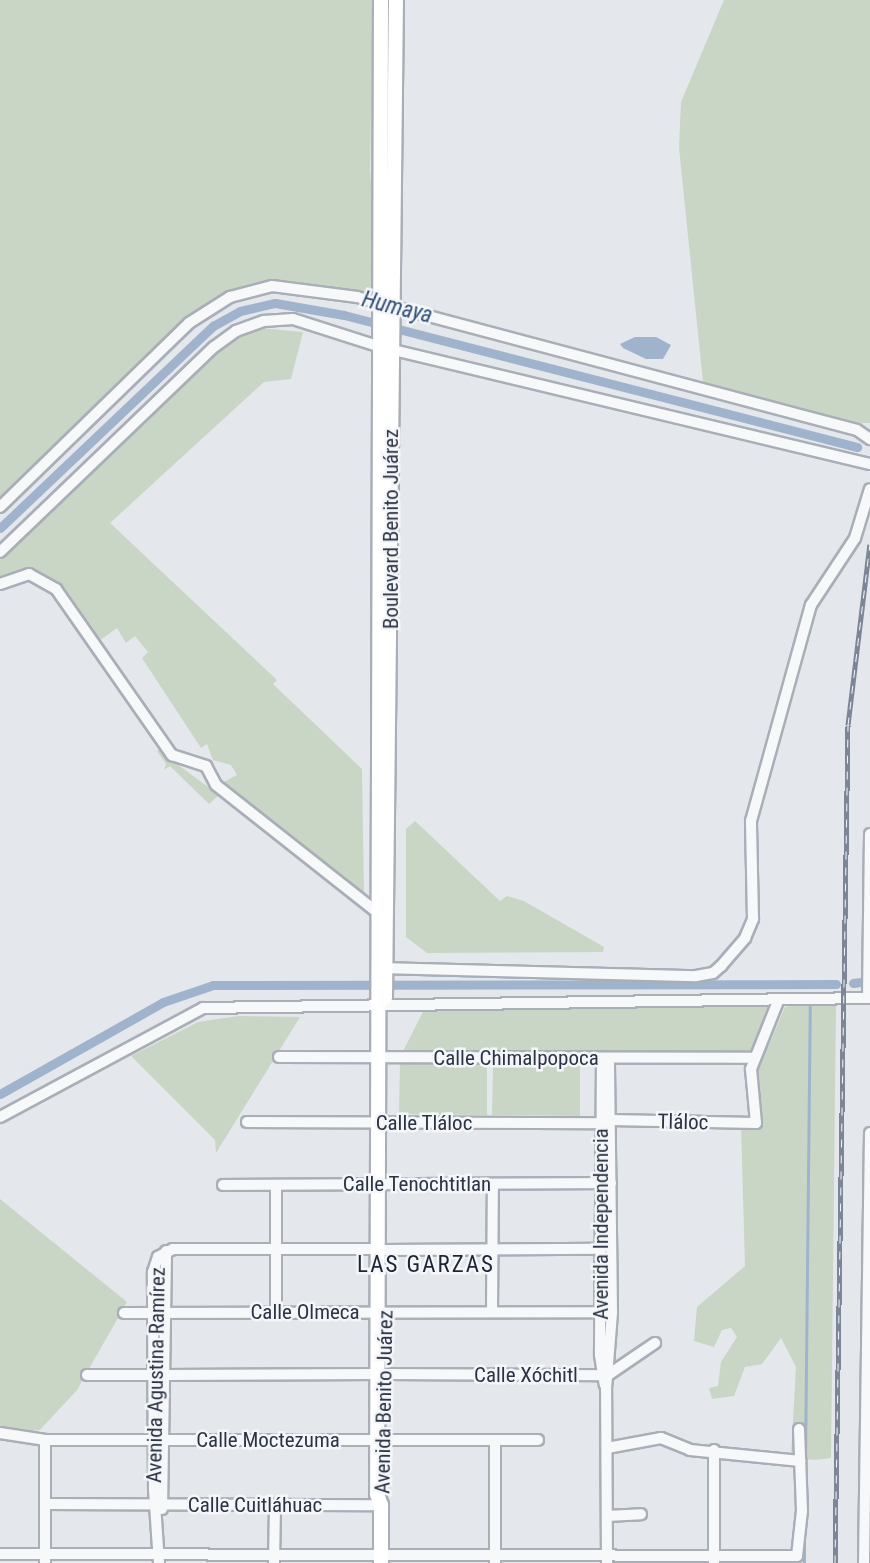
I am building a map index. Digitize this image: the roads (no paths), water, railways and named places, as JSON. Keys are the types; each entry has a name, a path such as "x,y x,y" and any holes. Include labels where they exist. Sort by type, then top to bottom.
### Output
{"street":[{"name":"Boulevard Benito Juárez","path":"381,0 386,342 382,1057"},
{"name":"Boulevard Benito Juárez","path":"385,306 396,0"},
{"path":"0,507 189,323 230,298 282,286 385,306 857,430 870,431"},
{"path":"0,552 236,331 264,321 292,319 870,466"},
{"name":"Boulevard Benito Juárez","path":"382,972 378,913 386,342"},
{"path":"857,430 870,439"},
{"path":"382,972 696,976 721,966 745,938 753,919 751,821 810,605 855,538 870,489"},
{"path":"0,584 29,574 57,589 172,755 206,766 216,785 378,913"},
{"path":"0,1117 195,1010 232,1005 381,1000 778,1001 869,998 870,834"},
{"path":"754,1058 778,1001"},
{"name":"Calle Chimalpopoca","path":"279,1057 754,1058"},
{"name":"Avenida Benito Juárez","path":"381,1559 381,1506 386,1499 381,1440 382,1057"},
{"name":"Avenida Independencia","path":"606,1058 606,1183 612,1312 606,1375 607,1559"},
{"name":"Tláloc","path":"606,1122 756,1123 750,1079 754,1058"},
{"name":"Calle Tláloc","path":"247,1122 606,1122"},
{"path":"864,1563 869,1455 864,1407 864,1330 870,1295 866,1206 870,1133"},
{"name":"Avenida Independencia","path":"606,1183 600,1312 606,1375"},
{"name":"Calle Tenochtitlan","path":"223,1185 606,1183"},
{"path":"492,1312 493,1184"},
{"path":"276,1185 276,1313"},
{"path":"166,1251 601,1250"},
{"name":"Avenida Agustina Ramírez","path":"160,1504 154,1440 155,1264 166,1251"},
{"name":"Avenida Agustina Ramírez","path":"159,1558 159,1519 166,1440 166,1251"},
{"name":"Calle Olmeca","path":"124,1312 612,1312"},
{"name":"Calle Xóchitl","path":"166,1375 606,1375 655,1343"},
{"path":"87,1375 154,1374"},
{"path":"864,1407 870,1420"},
{"path":"0,1553 45,1558 714,1559 797,1556 799,1429"},
{"name":"Calle Moctezuma","path":"0,1433 45,1440 538,1440"},
{"path":"607,1448 661,1438 690,1450 714,1450 800,1461"},
{"path":"45,1440 45,1558"},
{"path":"495,1440 495,1559"},
{"path":"714,1450 714,1559"},
{"name":"Calle Cuitláhuac","path":"45,1504 381,1506"},
{"path":"274,1558 275,1505"},
{"path":"607,1516 641,1514"}],"water":[{"path":"635,337 656,337 671,345 663,359 646,359 620,344"}],"waterway":[{"name":"Humaya","path":"0,528 213,326 240,311 275,303 344,315 857,447"},
{"path":"853,983 870,981"},
{"path":"0,1094 163,1002 213,985 836,984"},
{"path":"805,1462 810,1003"},
{"path":"804,1535 804,1563"}],"railway":[{"path":"835,1563 848,725 870,544"}],"district":[{"name":"LAS GARZAS","path":"426,1265"}]}
